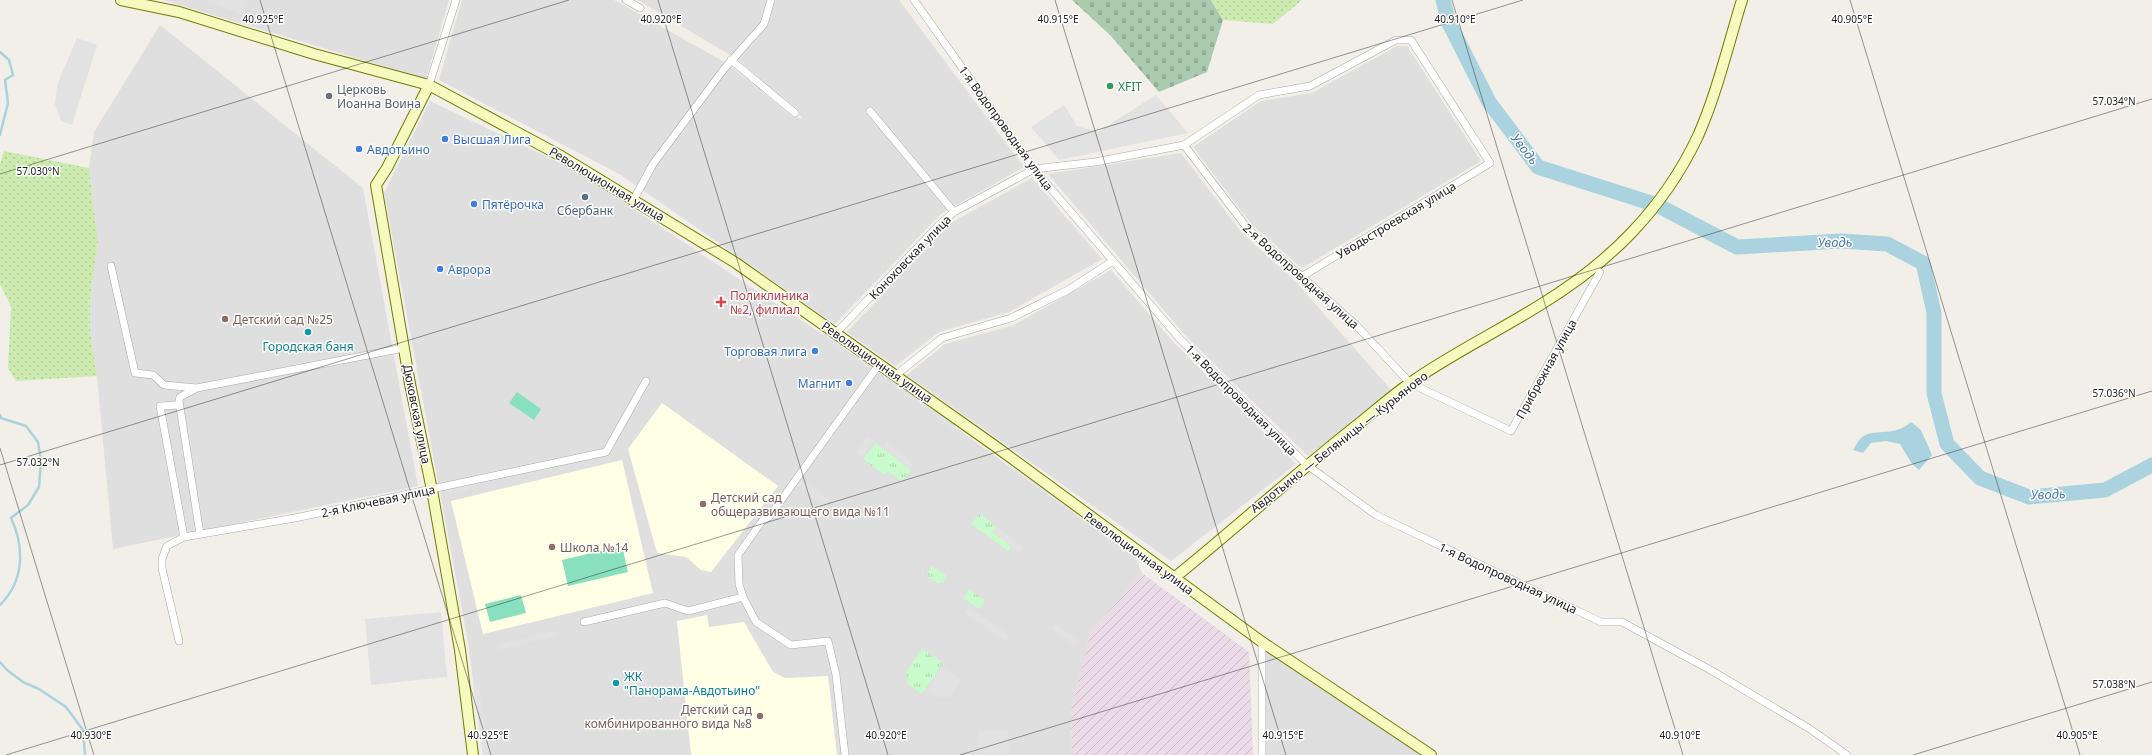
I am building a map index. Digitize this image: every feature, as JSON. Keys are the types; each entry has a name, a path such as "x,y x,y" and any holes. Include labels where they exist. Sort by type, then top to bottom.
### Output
{"main road":[{"name":"Революционная улица","path":"121,0 179,12 314,54 429,85 561,156 634,199 736,263 880,363 1262,642 1430,755"},
{"name":"Авдотьино — Беляницы — Курьяново","path":"1174,578 1307,464 1410,383 1541,305 1575,282 1616,249 1639,227 1668,187 1682,165 1697,136 1713,98 1742,0"},
{"name":"Дюковская улица","path":"429,85 387,168 376,185 404,348 432,490 460,650 473,755"}],"street":[{"path":"429,85 456,0"},
{"path":"626,0 640,8"},
{"path":"634,199 653,164 731,60 764,24 771,0"},
{"name":"1-я Водопроводная улица","path":"914,0 1034,169 1180,339 1307,464 1376,515 1601,622 1622,622 1714,672 1810,729 1848,755"},
{"name":"Уводьстроевская улица","path":"1184,145 1259,95 1310,86 1396,40 1411,40 1490,163 1301,277"},
{"path":"731,60 795,114"},
{"path":"870,112 954,212"},
{"path":"1034,169 1095,162 1184,145"},
{"name":"2-я Водопроводная улица","path":"1184,145 1248,229 1355,324 1410,383"},
{"name":"Коноховская улица","path":"836,333 939,225 954,212 1034,169"},
{"path":"896,375 942,338 1012,318 1068,290 1113,261"},
{"path":"111,266 135,372 153,375 164,385 197,388 404,348"},
{"name":"Прибрежная улица","path":"1410,383 1511,431 1600,272"},
{"path":"845,755 836,675 828,641 790,644 756,622 743,597 739,584 738,555 762,521 769,517 880,363"},
{"name":"2-я Ключевая улица","path":"179,641 162,568 162,559 167,546 184,538 200,534 295,518 606,452 646,381"},
{"path":"197,388 180,397 179,405 200,534"},
{"path":"179,405 160,406 184,538"},
{"path":"584,622 665,603 688,611 743,597"},
{"path":"1262,642 1262,755"}],"shaded area":[{"path":"163,0 449,0 426,79"},
{"path":"203,0 246,0 241,14"},
{"path":"462,0 614,0 728,64 792,116 802,119 797,109 735,58 638,0 899,0 1024,167 941,214 835,324 621,175 439,80"},
{"path":"160,25 363,188 418,486 113,549 97,376 90,332 90,298 98,242 89,168 94,132"},
{"path":"77,38 97,45 72,125 61,121 55,104 57,85"},
{"path":"1397,46 1407,46 1481,161 1302,268 1252,225 1193,147 1261,101 1312,93"},
{"path":"1156,95 1188,133 1059,160 1031,127 1064,105 1077,126 1098,132"},
{"path":"430,101 564,165 623,202 876,370 1136,558 1142,573 1091,632 1071,710 1072,755 483,755 468,642 384,193"},
{"path":"1181,153 1242,233 1296,282 1393,392 1308,456 1185,335 1048,174"},
{"path":"1032,178 1102,259 1009,312 939,332 895,366 847,332 949,224"},
{"path":"1111,270 1175,344 1296,464 1171,561 907,375 945,344 1014,325"},
{"path":"826,332 844,345 841,350 822,337"},
{"path":"858,354 872,364 868,369 854,359"},
{"path":"897,380 928,403 925,408 893,385"},
{"name":"Детский сад общеразвивающего вида №11","path":"662,403 778,486 711,572 701,570 686,557 657,553 628,449"},
{"path":"935,408 957,424 953,429 931,413"},
{"path":"868,436 874,440 862,457 856,452"},
{"path":"886,442 912,462 909,467 883,447"},
{"name":"Школа №14","path":"622,460 653,593 483,634 451,501"},
{"path":"1016,465 1080,511 1077,515 1014,469"},
{"path":"800,479 829,500 825,506 796,485"},
{"path":"469,484 470,489 449,494 448,489"},
{"path":"997,527 1024,548 1020,553 993,532"},
{"path":"1142,573 1249,652 1253,755 1072,755 1071,710 1091,632"},
{"path":"969,607 1010,636 1006,642 965,613"},
{"path":"441,612 447,677 371,685 365,619"},
{"name":"Детский сад комбинированного вида №8","path":"707,615 709,627 744,622 773,672 785,678 828,676 837,755 691,755 677,621"},
{"path":"1055,624 1078,640 1075,645 1051,629"},
{"path":"556,631 557,636 499,650 498,644"},
{"path":"1263,649 1424,755 1266,755"},
{"path":"942,667 962,680 950,698 940,699 927,690"},
{"path":"473,683 479,683 482,709 477,710"},
{"path":"484,719 488,755 483,755 478,720"},
{"path":"979,731 1008,731 1009,755 979,755"}],"green space":[{"path":"1072,0 1211,0 1223,20 1207,72 1159,92 1110,35"},
{"path":"1211,0 1302,0 1273,24 1223,20"},
{"path":"4,151 89,168 98,242 90,298 90,332 97,376 16,381 8,368 11,307 0,284 0,164"},
{"path":"517,392 541,409 534,420 509,403"},
{"path":"876,443 911,470 902,482 888,471 884,475 863,459"},
{"path":"979,514 997,527 993,532 1012,547 1008,551 971,524"},
{"path":"622,546 628,572 568,586 562,560"},
{"path":"932,566 947,576 941,585 926,575"},
{"path":"969,589 985,600 979,609 963,598"},
{"path":"521,595 526,613 490,622 485,604"},
{"path":"922,649 943,663 922,694 908,684 906,672"}],"water":[{"path":"1911,422 1921,430 1932,455 1919,470 1912,464 1900,444 1886,441 1871,443 1863,453 1853,450 1859,440 1865,435 1897,430"}],"waterway":[{"name":"Уводь","path":"1443,0 1449,23 1489,102 1538,167 1657,205 1737,247 1841,241 1887,244 1923,263 1934,313 1934,393 1947,444 1980,478 2029,497 2105,490 2152,465"},
{"path":"0,52 9,60 13,75 5,80 8,103 0,135"},
{"path":"0,415 1,418 26,426 38,442 41,461 39,487 28,505 11,518 19,541 20,564 14,586 0,605"},
{"path":"0,662 7,670 23,682 39,689 66,707 83,730 85,755"}],"place":[{"name":"XFIT","path":"1110,86"},
{"name":"Церковь Иоанна Воина","path":"329,96"},
{"name":"Высшая Лига","path":"445,139"},
{"name":"Авдотьино","path":"359,149"},
{"name":"Сбербанк","path":"585,197"},
{"name":"Пятёрочка","path":"474,204"},
{"name":"Аврора","path":"440,269"},
{"name":"Поликлиника №2, филиал","path":"721,302"},
{"name":"Детский сад №25","path":"225,319"},
{"name":"Городская баня","path":"308,332"},
{"name":"Торговая лига","path":"815,351"},
{"name":"Магнит","path":"849,383"},
{"name":"Детский сад общеразвивающего вида №11","path":"703,504"},
{"name":"Школа №14","path":"552,547"},
{"name":"ЖК \"Панорама-Авдотьино\"","path":"616,683"},
{"name":"Детский сад комбинированного вида №8","path":"760,716"}]}
